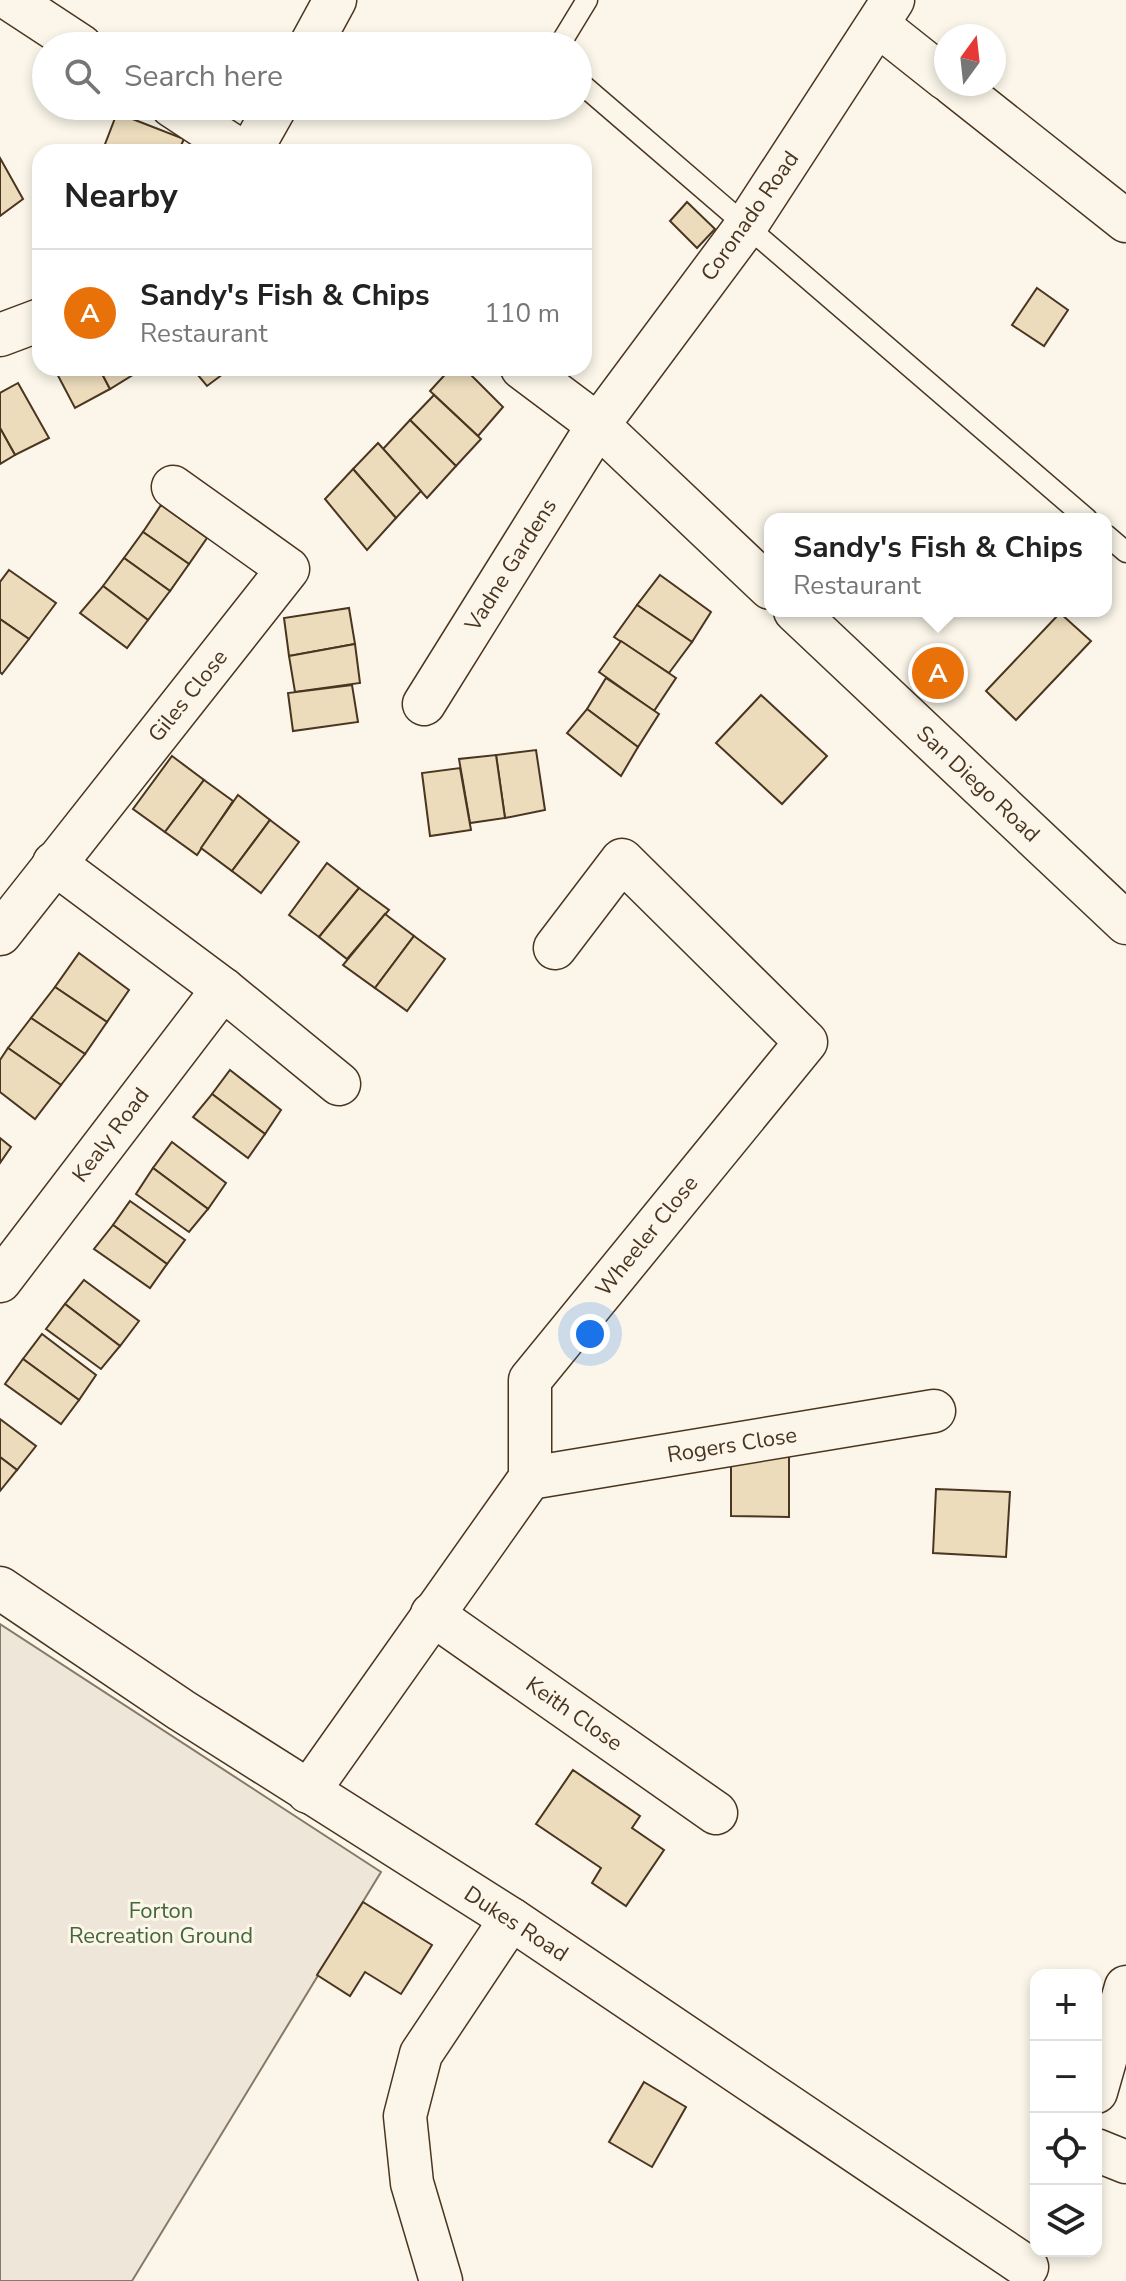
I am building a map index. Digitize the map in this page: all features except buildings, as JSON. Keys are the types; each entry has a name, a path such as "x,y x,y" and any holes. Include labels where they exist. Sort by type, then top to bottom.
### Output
{"street":[{"path":"11,0 60,32"},
{"path":"318,32 335,0"},
{"path":"886,12 934,66"},
{"name":"Coronado Road","path":"598,425 746,226 886,12"},
{"path":"968,96 1126,221"},
{"path":"193,120 230,144"},
{"path":"255,144 268,120"},
{"path":"0,335 32,323"},
{"path":"533,376 598,425 764,582"},
{"name":"Vadne Gardens","path":"424,704 598,425"},
{"name":"Giles Close","path":"0,934 288,569 173,487"},
{"name":"San Diego Road","path":"801,617 1126,923"},
{"name":"Wheeler Close","path":"530,1478 530,1380 806,1042 622,860 555,948"},
{"path":"54,863 223,989 339,1084"},
{"name":"Kealy Road","path":"0,1281 223,989"},
{"name":"Rogers Close","path":"530,1478 934,1411"},
{"path":"308,1792 530,1478"},
{"name":"Dukes Road","path":"0,1588 181,1710 511,1919 1028,2265"},
{"name":"Keith Close","path":"432,1614 716,1813"},
{"path":"441,2281 412,2183 405,2116 421,2054 511,1919"},
{"path":"1102,2071 1126,1987"},
{"path":"1102,2152 1126,2162"}],"lane":[{"path":"568,32 587,0"},
{"path":"592,93 1080,513"}],"green space":[{"name":"Forton Recreation Ground","path":"0,1624 381,1872 132,2281 0,2281"}],"place":[{"name":"Sandy's Fish & Chips","path":"938,673"}]}
